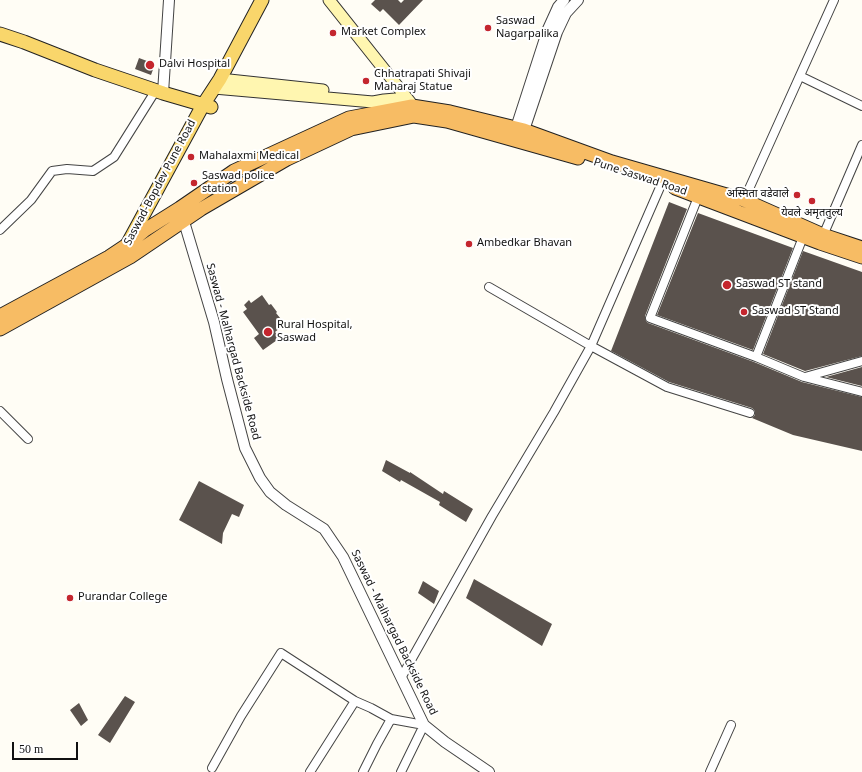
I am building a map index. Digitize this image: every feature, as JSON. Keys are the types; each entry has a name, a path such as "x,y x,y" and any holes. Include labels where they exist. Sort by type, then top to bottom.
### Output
{"highway":[{"path":"0,329 287,159 351,129 411,106"},
{"path":"0,316 109,257 125,255 145,230 234,171 349,118 411,106 447,121 518,135 612,162 662,181 744,200 822,239"},
{"name":"Pune Saswad Road","path":"662,181 675,188 803,237 822,239 862,248"},
{"name":"Pune Saswad Road","path":"822,239 862,257"}],"main road":[{"path":"222,84 262,0"},
{"path":"0,34 95,70 207,106 222,84 270,0"},
{"path":"329,0 411,106"},
{"path":"222,84 345,96 373,102 384,100 411,106"},
{"name":"Saswad-Bopdev Pune Road","path":"145,230 207,106"},
{"name":"Saswad-Bopdev Pune Road","path":"125,255 207,106"}],"street":[{"path":"0,230 31,200 52,171 67,169 93,171 114,157 160,91 169,0"},
{"path":"561,13 564,0"},
{"path":"518,135 548,29 561,13 578,0"},
{"path":"744,200 834,0"},
{"path":"800,76 862,106"},
{"path":"822,239 862,145"},
{"path":"401,678 492,516 554,412 591,346 662,181"},
{"path":"698,197 650,318 756,357 804,377 862,392"},
{"name":"Saswad - Malhargad Backside Road","path":"180,208 214,322 245,448 260,478 270,492 286,505 324,529 343,557 424,725 445,742 489,772"},
{"path":"756,357 803,237"},
{"path":"490,287 591,346 667,387 750,413"},
{"path":"804,377 862,360"},
{"path":"0,411 28,439"},
{"path":"212,768 241,716 281,653 355,701 391,719 424,725 401,772"},
{"path":"310,772 355,701"},
{"path":"363,772 391,719"},
{"path":"710,772 731,725"}],"building":[{"path":"375,0 398,0 401,3 404,0 423,0 399,25 383,9 380,12 371,4"},
{"path":"139,58 155,64 151,75 135,69"},
{"path":"669,202 687,209 645,316 646,321 802,382 862,397 862,451 793,435 752,418 755,415 755,412 752,408 669,382 611,351"},
{"path":"698,213 793,248 753,350 657,315"},
{"path":"803,251 862,272 862,356 805,371 763,354"},
{"path":"262,295 269,305 271,304 285,324 275,332 280,338 263,350 254,338 259,334 243,312 247,309 244,305 249,300 251,303"},
{"path":"862,367 862,386 826,377"},
{"path":"386,460 410,472 443,494 444,491 473,509 466,522 439,505 440,502 401,480 400,482 382,471"},
{"path":"199,481 244,505 239,517 232,514 223,533 222,544 179,520"},
{"path":"474,579 552,624 542,646 466,598"},
{"path":"423,581 439,591 434,604 418,593"},
{"path":"125,696 135,702 110,743 98,735"},
{"path":"79,703 88,720 81,726 70,710"}],"place":[{"name":"Saswad Nagarpalika","path":"488,28"},
{"name":"Market Complex","path":"333,33"},
{"name":"Dalvi Hospital","path":"150,65"},
{"name":"Chhatrapati Shivaji Maharaj Statue","path":"366,81"},
{"name":"Mahalaxmi Medical","path":"191,157"},
{"name":"Saswad police station","path":"194,183"},
{"name":"अस्मिता वडेवाले","path":"797,195"},
{"name":"येवले अमृततुल्य","path":"812,201"},
{"name":"Ambedkar Bhavan","path":"469,244"},
{"name":"Saswad ST stand","path":"727,285"},
{"name":"Saswad ST Stand","path":"744,312"},
{"name":"Rural Hospital, Saswad","path":"268,332"},
{"name":"Purandar College","path":"70,598"}]}
